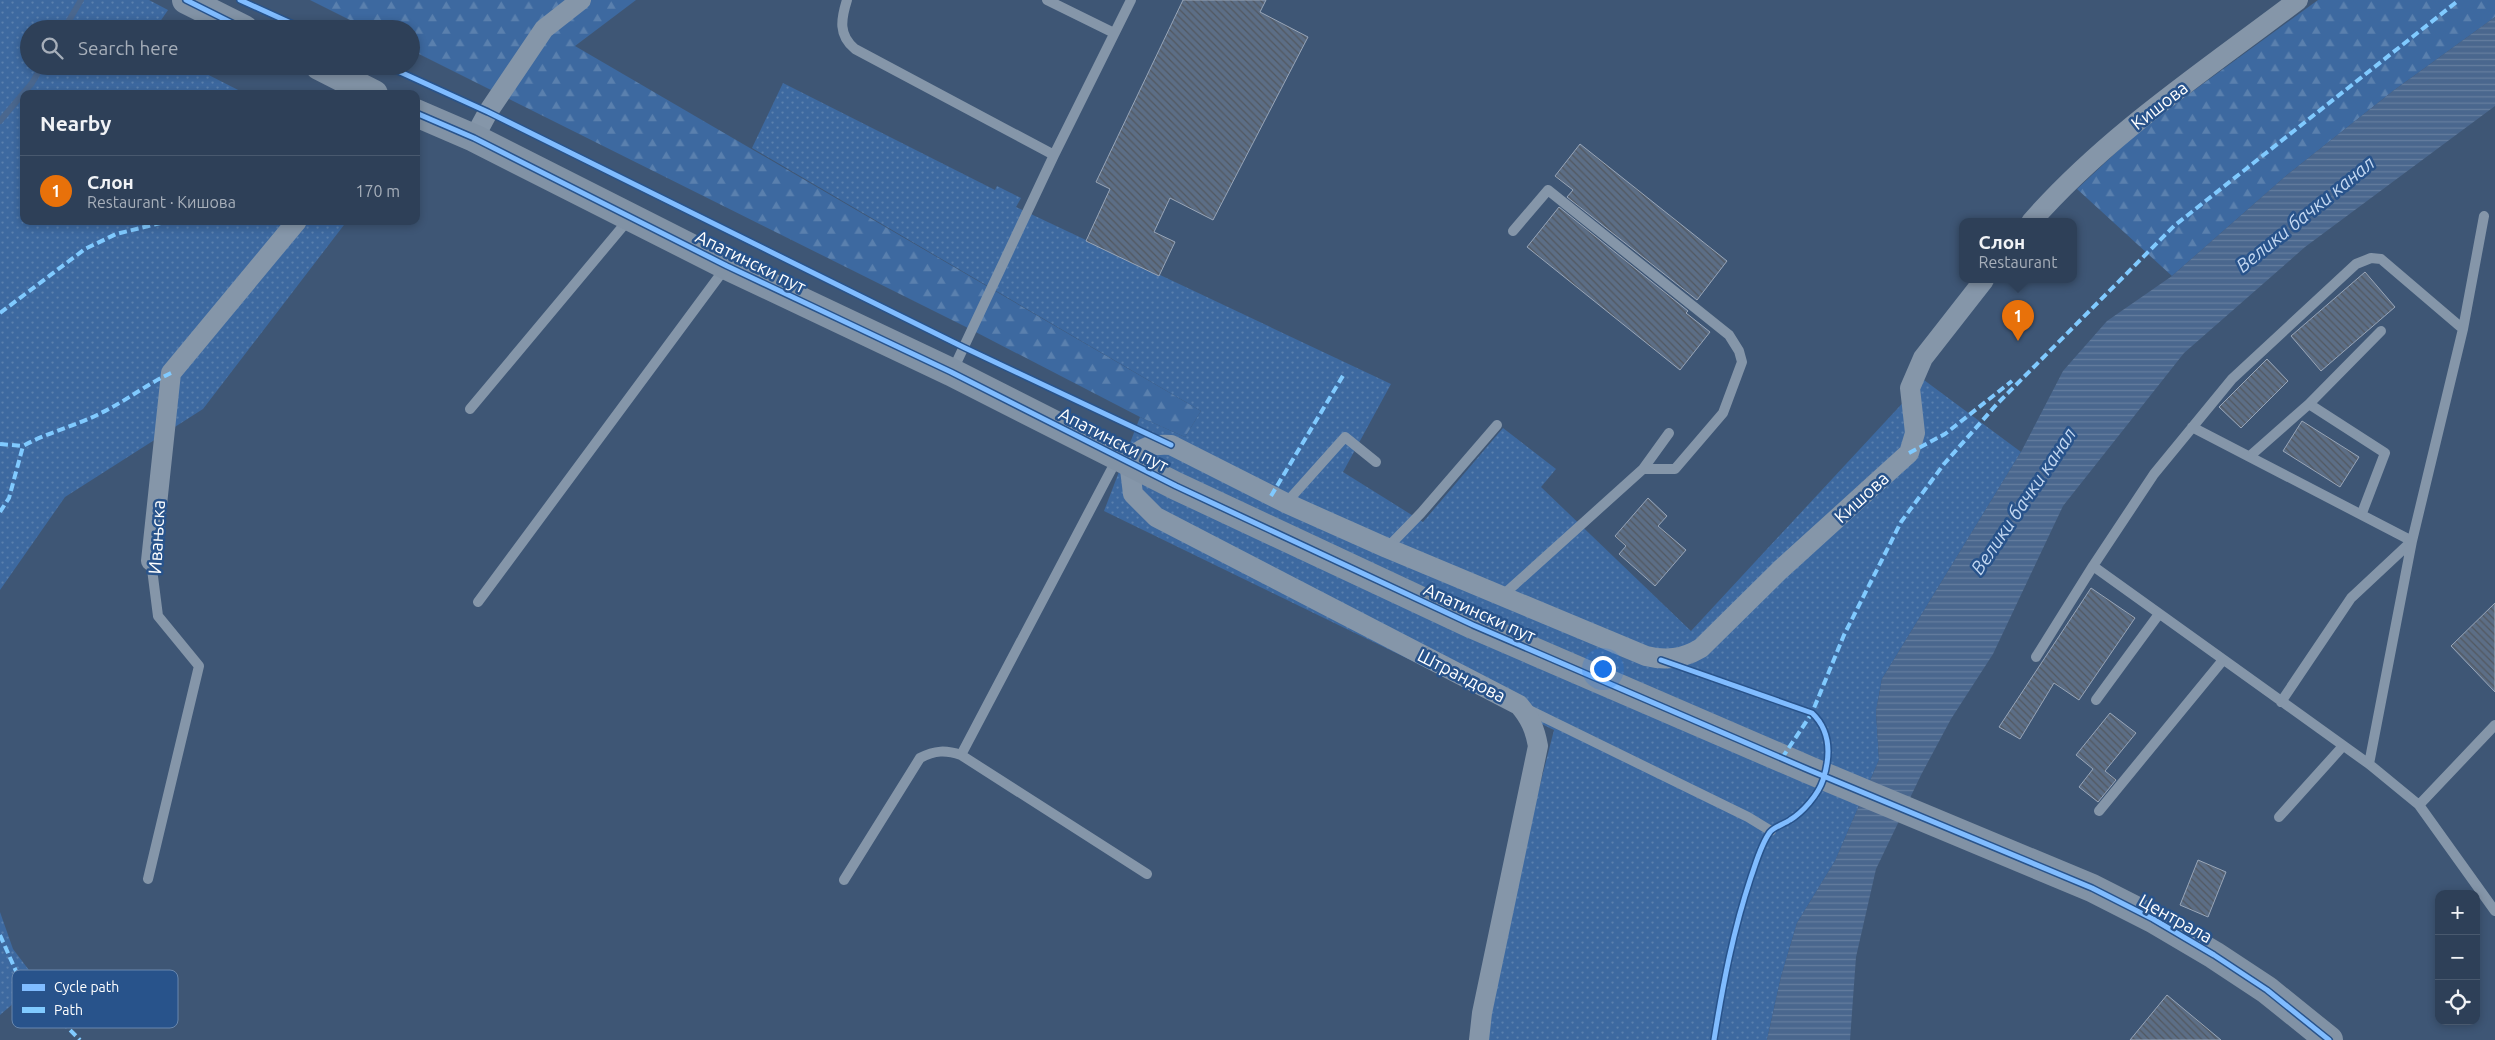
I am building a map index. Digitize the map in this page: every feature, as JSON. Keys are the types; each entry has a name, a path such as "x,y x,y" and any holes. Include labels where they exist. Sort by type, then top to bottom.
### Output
{"main road":[{"path":"186,0 226,20"},
{"path":"337,75 366,90"},
{"name":"Апатински пут","path":"420,115 474,138 727,266 951,372 1201,498 1472,625 1809,770 1994,847"},
{"name":"Централа","path":"1994,847 2092,888 2153,919 2267,990 2329,1040"}],"street":[{"path":"474,138 488,112 544,29 581,0"},
{"name":"Кишова","path":"2034,218 2054,195 2088,162 2139,120 2298,0"},
{"name":"Ивањска","path":"151,561 171,373 294,225"},
{"name":"Кишова","path":"1502,596 1646,656 1661,660 1686,657 1701,648 1780,570 1909,453 1915,433 1910,388 1924,358 1982,283"},
{"path":"1124,459 1138,450 1151,446 1171,445 1286,503 1502,596"},
{"name":"Штрандова","path":"1124,459 1133,494 1156,517 1519,705 1532,723 1538,746 1482,1013 1479,1040"}],"lane":[{"path":"848,0 842,25 843,36 855,49 1054,155"},
{"path":"1047,0 1114,33"},
{"path":"951,372 1054,155 1131,0"},
{"path":"1514,231 1548,190 1729,335 1739,351 1742,362 1723,413 1675,469 1644,469"},
{"path":"470,409 631,216"},
{"path":"2369,764 2412,541 2463,329 2484,216"},
{"path":"2036,657 2154,474 2192,427 2232,379 2356,264 2370,258 2381,258 2463,329"},
{"path":"478,602 727,266"},
{"path":"2250,456 2309,404 2381,331"},
{"path":"2309,404 2385,453 2362,513"},
{"path":"1387,548 1421,513 1497,425"},
{"path":"2192,427 2362,513 2412,541"},
{"path":"1502,596 1644,469 1669,433"},
{"path":"1286,503 1345,437 1376,462"},
{"path":"961,755 1124,459"},
{"path":"2281,702 2351,598 2412,541"},
{"name":"Ивањска","path":"148,879 199,666 158,616 151,561"},
{"path":"2093,566 2369,764 2419,804 2495,911"},
{"path":"2096,700 2159,614"},
{"path":"2099,811 2224,660"},
{"path":"1519,705 1771,831"},
{"path":"2419,804 2495,725"},
{"path":"2278,817 2343,746"},
{"path":"844,880 920,758 932,752 949,751 961,755 1147,874"}],"green space":[{"path":"0,0 149,0 168,10 161,20 20,20 20,75 209,75 238,90 20,90 20,225 344,225 203,409 65,497 0,590"},
{"path":"310,0 636,0 575,46 1201,411 1185,437 1140,417 966,327 420,54 420,20 350,20"},
{"path":"2318,0 2495,0 2495,17 2393,91 2287,175 2172,276 2077,189 2141,129"},
{"path":"783,83 995,190 997,186 1021,198 1016,207 1391,384 1343,472 1423,522 1503,428 1556,469 1541,487 1691,631 1924,380 2021,452 1882,679 1876,711 1879,760 1835,861 1797,923 1781,977 1767,1040 1475,1040 1554,730 1104,511 1140,417 1185,437 1201,411 752,148"},
{"path":"0,912 13,949 29,970 12,970 12,1005 0,1015"}],"water":[{"name":"Велики бачки канал","path":"2495,17 2495,106 2305,247 2184,353 2063,506 1993,654 1951,719 1921,775 1876,869 1856,957 1850,1040 1767,1040 1781,977 1797,923 1835,861 1879,760 1876,711 1882,679 2021,452 2063,371 2107,321 2172,276 2287,175 2393,91"}],"building":[{"path":"1183,0 1266,0 1260,12 1308,37 1213,220 1170,198 1154,232 1175,242 1159,276 1086,241 1110,189 1096,182"},
{"path":"1580,144 1727,261 1697,300 1567,197 1573,190 1555,176"},
{"path":"1559,207 1688,311 1686,313 1710,332 1680,370 1527,247"},
{"path":"2365,272 2395,307 2321,371 2291,336"},
{"path":"2267,359 2288,381 2241,428 2219,407"},
{"path":"2302,421 2359,457 2340,487 2283,451"},
{"path":"1648,498 1667,516 1658,526 1686,550 1655,586 1619,554 1626,546 1615,536"},
{"path":"2091,588 2135,618 2079,700 2054,683 2020,739 1999,727"},
{"path":"2495,603 2495,692 2451,646"},
{"path":"2110,713 2136,733 2105,771 2116,780 2098,802 2079,787 2093,769 2076,755"},
{"path":"2198,860 2226,872 2208,917 2180,905"},
{"path":"2167,995 2221,1040 2130,1040"}],"waterway":[{"path":"69,20 81,0"},
{"path":"26,90 37,75"},
{"path":"0,121 20,97"}],"marked path":[{"path":"1782,758 1812,713 1844,635 1901,522 1944,464 1997,404 2174,226 2459,0"},
{"path":"0,313 85,249 116,234 153,225"},
{"path":"0,512 9,498 23,446 101,413 171,373"},
{"path":"1271,496 1344,374"},
{"path":"1909,453 1945,434 2012,381"},
{"path":"0,444 23,446"},
{"path":"0,935 15,970"},
{"path":"68,1028 80,1040"}],"cycle path":[{"path":"186,0 226,20"},
{"path":"240,0 284,20"},
{"path":"407,75 488,112 963,347 1171,445"},
{"path":"420,115 474,138 727,266 951,372 1176,486 1473,625 1809,770 2092,888 2153,919 2214,955 2267,990 2329,1040"},
{"path":"1661,660 1812,713 1823,728 1828,744 1826,771 1818,791 1810,803 1800,812 1770,832 1759,854 1734,938 1714,1040"}],"place":[{"name":"Слон","path":"2018,341"}]}
